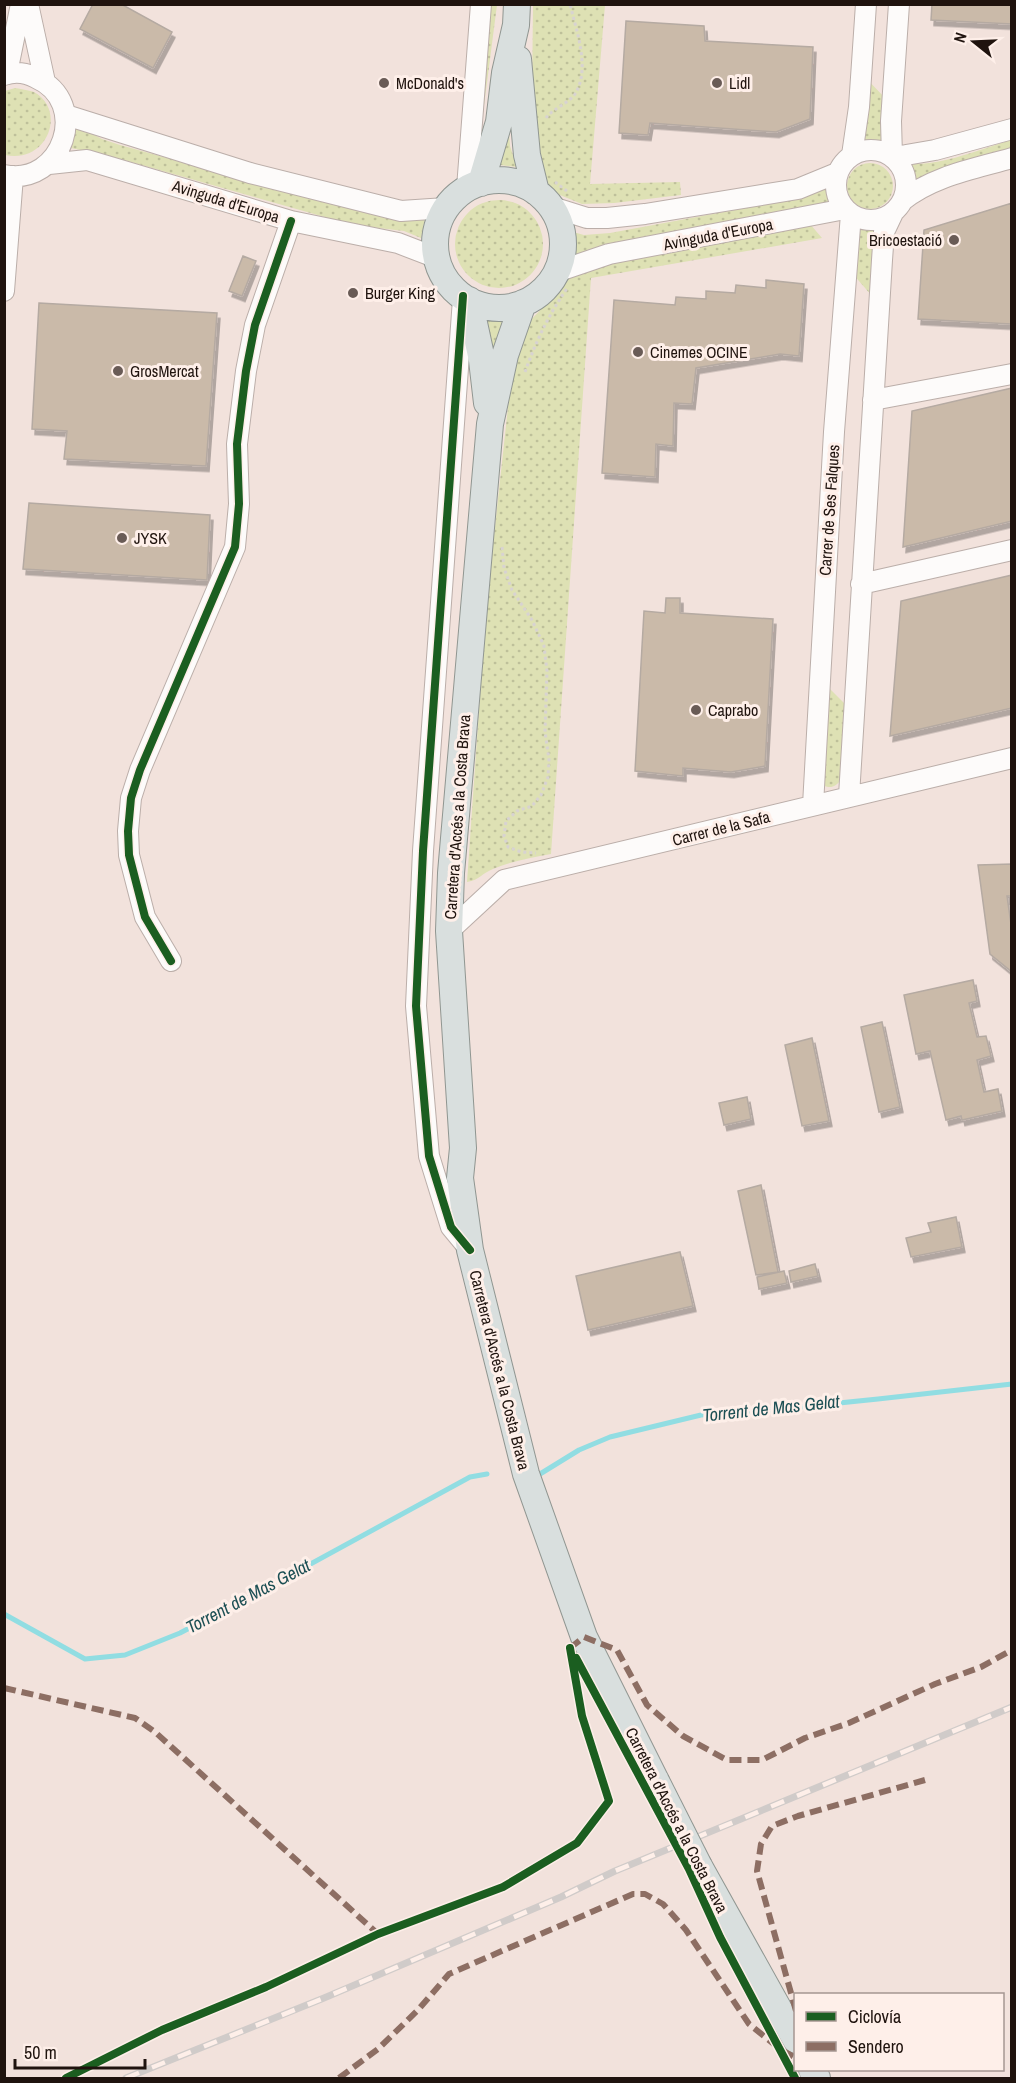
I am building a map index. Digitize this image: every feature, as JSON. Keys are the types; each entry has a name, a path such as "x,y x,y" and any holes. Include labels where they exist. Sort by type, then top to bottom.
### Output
{"main road":[{"path":"474,186 499,122 516,15"},
{"path":"516,15 527,154 552,193 563,239 562,279 523,303 493,307 466,298 445,277 437,258 437,232 446,208 456,197 474,186 498,180 521,183 552,193"},
{"name":"Carretera d'Accés a la Costa Brava","path":"466,298 482,360 490,424"},
{"name":"Carretera d'Accés a la Costa Brava","path":"523,303 505,355 490,424 451,873 449,931 463,1148 460,1178 470,1250 526,1474 584,1637 699,1866 794,2038"}],"street":[{"path":"21,4 6,74 27,74 45,82 59,96 66,115 65,140 50,164"},
{"path":"28,4 45,82"},
{"path":"474,186 480,4"},
{"path":"852,155 859,107 866,4"},
{"path":"893,158 891,128 899,4"},
{"name":"Avinguda d'Europa","path":"66,115 250,173 401,211 446,208"},
{"path":"891,128 914,142 934,150"},
{"path":"893,158 934,150 1011,129"},
{"path":"849,796 884,232 897,207 906,186 903,171 893,158 879,151 865,150 852,155 837,173 837,196 848,212 865,220 879,219 897,207 917,189 1011,158"},
{"name":"Avinguda d'Europa","path":"9,176 32,174 50,164 87,160 291,221 398,243 437,258"},
{"name":"Avinguda d'Europa","path":"552,193 588,218 607,218 798,189 837,173"},
{"path":"4,291 9,176"},
{"name":"Avinguda d'Europa","path":"562,279 609,254 805,217 848,212"},
{"name":"Carrer de Ses Falques","path":"813,806 848,212"},
{"path":"805,217 834,225 842,231 848,241"},
{"path":"171,961 145,917 129,855 128,831 131,798 140,770 235,547 239,504 237,444 246,371 255,325 291,221"},
{"path":"466,298 423,851 416,994 429,1156 451,1227 470,1250"},
{"path":"873,400 1011,374"},
{"path":"861,584 1011,550"},
{"name":"Carrer de la Safa","path":"449,931 504,880 1011,758"},
{"path":"429,1156 443,1161 463,1148"}],"path":[{"path":"543,122 548,115 575,94 582,75 582,59 570,4"},
{"path":"524,376 533,348 553,308 562,279"},
{"path":"501,541 504,568 512,590 532,620 544,646 547,671 545,732 549,759 548,777 541,795 532,806 517,811 506,821 504,836 508,847 522,852 536,853"}],"green space":[{"path":"488,5 497,5 478,152"},
{"path":"533,5 605,5 590,184 680,182 681,195 614,203 582,204 555,193 542,177 532,94"},
{"path":"865,77 885,98 885,144 872,140 858,141"},
{"path":"15,88 34,92 44,100 51,122 42,144 20,156 5,155 5,91"},
{"path":"507,106 510,146 517,167 500,165 504,153"},
{"path":"77,126 120,145 370,214 409,219 425,218 421,238 404,231 353,225 117,158 71,148"},
{"path":"1011,140 1011,152 910,187 906,164 946,160"},
{"path":"870,163 886,170 893,186 886,202 870,209 854,202 847,186 854,170"},
{"path":"827,187 832,205 574,261 573,232 584,235 610,233 799,198"},
{"path":"499,200 516,204 530,213 539,227 543,244 539,261 530,275 516,284 499,288 482,284 468,275 459,261 455,244 459,227 468,213 482,204"},
{"path":"856,221 879,222 872,296 852,273"},
{"path":"810,224 822,238 591,278 551,854 507,864 467,882 486,609 514,352 524,327 550,300 568,274 580,268"},
{"path":"481,319 502,321 494,357"},
{"path":"825,684 845,704 841,780 835,786 830,787 822,785"}],"building":[{"path":"93,4 121,4 172,32 153,68 80,29"},
{"path":"932,4 1012,4 1012,24 931,20"},
{"name":"Lidl","path":"626,21 704,26 705,41 813,47 810,119 776,132 650,123 648,135 619,133"},
{"path":"1012,203 1011,324 918,319 924,230"},
{"path":"243,256 256,261 242,296 229,291"},
{"path":"766,280 804,284 799,356 780,354 696,368 692,404 674,403 673,446 656,444 655,477 602,473 614,300 675,305 676,297 706,299 706,291 735,293 736,285 766,288"},
{"path":"39,303 217,313 206,466 64,459 67,431 32,429"},
{"path":"1012,388 1012,521 903,547 912,411"},
{"path":"29,503 210,515 207,580 23,569"},
{"path":"1012,575 1012,708 890,736 901,601"},
{"path":"666,598 680,598 680,613 773,619 765,766 731,772 683,768 683,776 635,771 644,611 665,613"},
{"path":"1012,864 1012,896 1007,896 1012,931 1012,972 990,954 978,865"},
{"path":"973,980 977,1001 969,1003 977,1037 986,1036 991,1056 977,1060 984,1092 998,1089 1002,1111 962,1120 961,1116 946,1120 930,1051 916,1054 904,995"},
{"path":"882,1022 900,1107 879,1112 861,1027"},
{"path":"812,1038 829,1121 802,1126 785,1045"},
{"path":"747,1097 751,1119 724,1125 719,1103"},
{"path":"761,1185 778,1272 756,1275 738,1191"},
{"path":"956,1217 962,1247 911,1257 906,1238 931,1232 928,1223"},
{"path":"680,1252 693,1306 588,1330 576,1276"},
{"path":"815,1264 818,1276 791,1282 789,1271"},
{"path":"784,1271 787,1283 759,1289 757,1277"}],"waterway":[{"name":"Torrent de Mas Gelat","path":"540,1474 579,1450 610,1437 701,1415 751,1412 1012,1384"},
{"name":"Torrent de Mas Gelat","path":"4,1614 85,1659 125,1655 180,1633 470,1477 487,1474"}],"railway":[{"path":"126,2078 324,1998 561,1897 615,1871 1012,1707"}],"marked path":[{"path":"570,1648 584,1637 617,1650 647,1705 683,1736 727,1760 762,1760 805,1738 849,1723 935,1684 981,1667 1012,1650"},
{"path":"4,1688 135,1718 155,1732 378,1934"},
{"path":"794,2004 757,1871 761,1844 772,1826 798,1816 925,1780"},
{"path":"339,2078 378,2049 418,2010 449,1974 633,1894 645,1894 663,1904 686,1930 749,2024 780,2049 794,2057"}],"cycle path":[{"path":"171,961 145,917 129,855 128,831 131,798 140,770 235,547 239,504 237,444 246,371 255,325 291,221"},
{"path":"463,296 423,851 416,1006 429,1156 451,1227 470,1250"},
{"path":"66,2078 162,2030 266,1987 378,1934 503,1887 577,1843 609,1801 582,1716 570,1648"},
{"path":"576,1658 689,1869 720,1937 795,2078"}],"place":[{"name":"McDonald's","path":"384,83"},
{"name":"Lidl","path":"717,83"},
{"name":"Bricoestació","path":"954,240"},
{"name":"Burger King","path":"353,293"},
{"name":"Cinemes OCINE","path":"638,352"},
{"name":"GrosMercat","path":"118,371"},
{"name":"JYSK","path":"122,538"},
{"name":"Caprabo","path":"696,710"}]}
